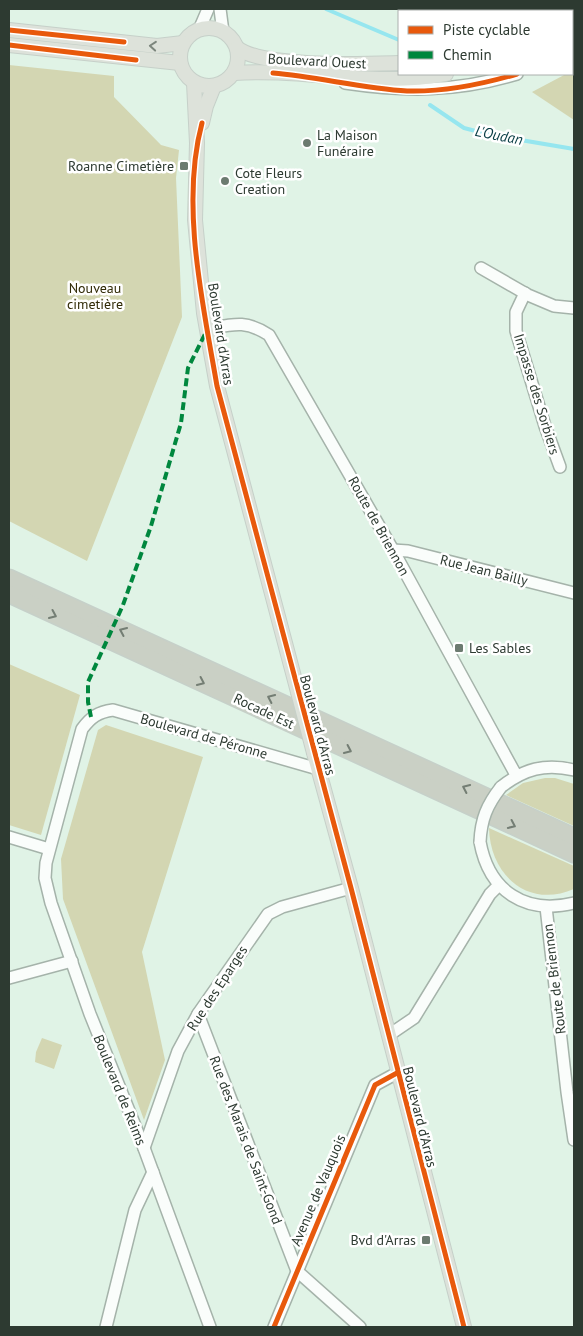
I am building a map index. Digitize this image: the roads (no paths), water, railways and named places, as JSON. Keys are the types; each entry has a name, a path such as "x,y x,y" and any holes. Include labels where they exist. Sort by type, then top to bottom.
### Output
{"highway":[{"name":"Rocade Est","path":"9,578 574,837"},
{"name":"Rocade Est","path":"9,594 574,854"}],"main road":[{"path":"207,28 223,32 232,38 236,48 238,62 234,73 225,82 214,86 194,83 184,74 180,63 183,43 191,34 199,30 207,28"},
{"path":"9,30 157,46 183,43"},
{"path":"9,45 180,63"},
{"name":"Boulevard Ouest","path":"236,48 244,53 292,68 384,80 440,75"},
{"name":"Boulevard Ouest","path":"234,73 292,68 308,62 398,63"},
{"name":"Boulevard d'Arras","path":"194,83 197,143 195,220 204,312 220,396 351,888 397,1073 464,1327"},
{"name":"Boulevard d'Arras","path":"197,143 206,106 214,86"}],"street":[{"path":"199,30 208,9"},
{"path":"220,9 223,32"},
{"path":"292,68 379,88 420,91 460,86 512,75"},
{"path":"481,268 525,293 554,306 574,308"},
{"name":"Impasse des Sorbiers","path":"525,293 516,312 516,331 545,426 560,467"},
{"name":"Route de Briennon","path":"208,329 240,323 256,327 269,335 393,550 516,775"},
{"name":"Rue Jean Bailly","path":"393,550 408,550 574,593"},
{"name":"Boulevard de Péronne","path":"91,717 113,710 318,769"},
{"name":"Boulevard de Reims","path":"91,717 82,728 49,849 45,878 51,903 90,1014 144,1148 210,1327"},
{"path":"574,770 544,766 530,769 516,775 500,787 488,803 484,815 480,842 489,872 499,885 520,900 546,907 574,903"},
{"path":"9,837 49,849"},
{"path":"389,1035 414,1018 490,894 499,885"},
{"name":"Rue des Eparges","path":"144,1148 178,1051 198,1014 268,914 282,906 351,888"},
{"name":"Route de Briennon","path":"546,907 574,1140"},
{"path":"9,978 72,961"},
{"name":"Rue des Marais de Saint-Gond","path":"198,1014 297,1271 360,1327"},
{"name":"Avenue de Vauquois","path":"274,1327 375,1085 397,1073"},
{"path":"106,1327 135,1210 153,1172"}],"waterway":[{"name":"L'Oudan","path":"326,9 398,40"},
{"name":"L'Oudan","path":"430,105 464,128 491,135 574,149"}],"place":[{"name":"La Maison Funéraire","path":"307,143"},
{"name":"Roanne Cimetière","path":"184,166"},
{"name":"Cote Fleurs Creation","path":"225,181"},
{"name":"Les Sables","path":"459,648"},
{"name":"Bvd d'Arras","path":"426,1240"}],"park label":[{"name":"Nouveau cimetière","path":"95,296"}]}
